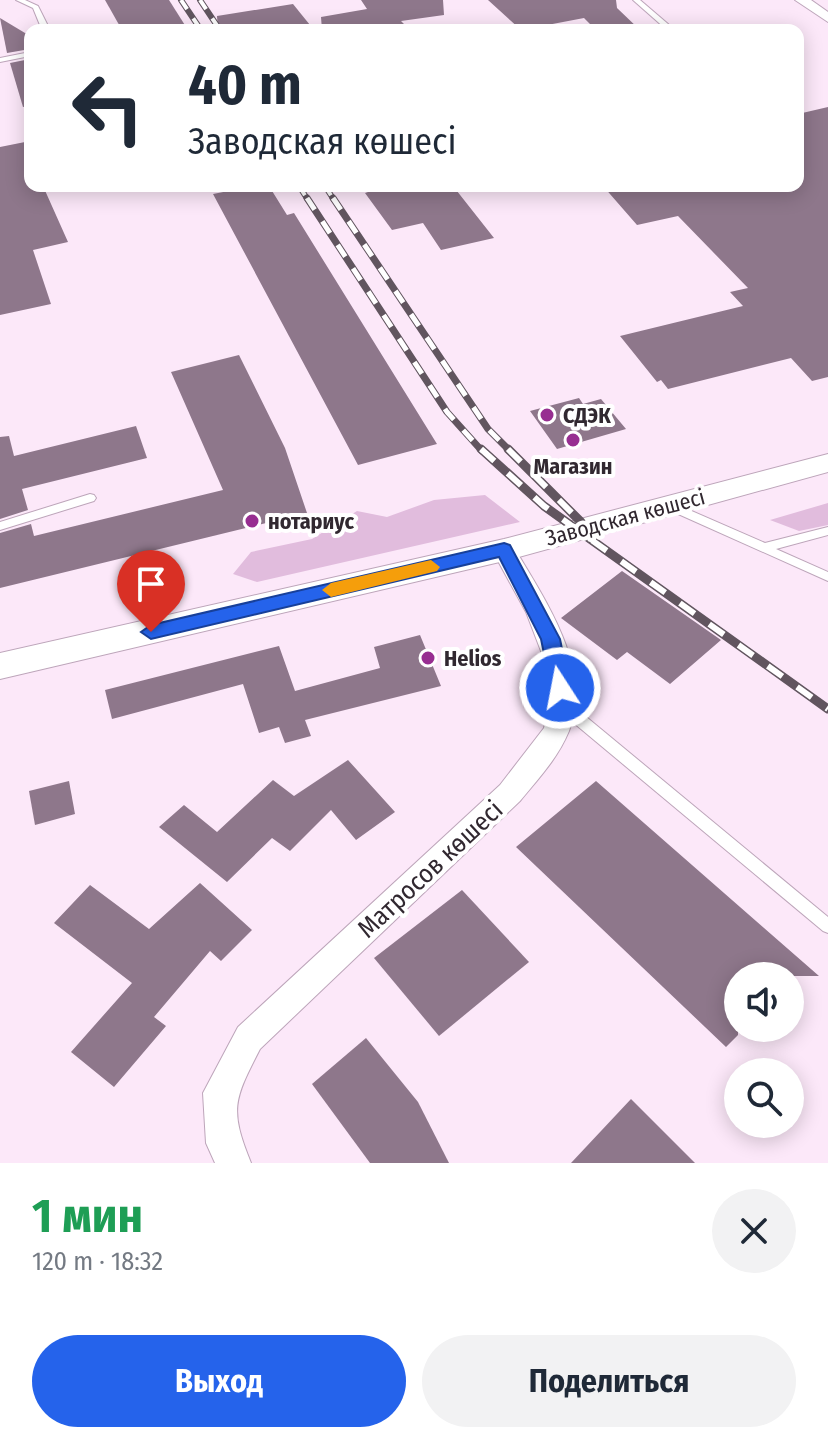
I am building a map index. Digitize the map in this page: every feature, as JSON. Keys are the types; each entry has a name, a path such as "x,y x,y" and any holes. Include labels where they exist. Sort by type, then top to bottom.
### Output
{"street":[{"path":"802,0 828,18"},
{"name":"Заводская көшесі","path":"0,666 504,550 828,463"},
{"name":"Матросов көшесі","path":"234,1163 223,1143 220,1093 249,1038 510,793 546,750 562,705 550,639 504,550"}],"lane":[{"path":"19,0 36,7 43,24"},
{"path":"636,0 664,24"},
{"path":"0,60 24,55"},
{"path":"0,526 90,498"},
{"path":"668,505 828,577"},
{"path":"767,547 828,531"},
{"path":"562,705 828,926"}],"shaded area":[{"path":"485,495 520,522 257,582 233,574 251,552 312,539 357,511 387,517 434,500"},
{"path":"828,503 828,525 799,531 770,520"}],"building":[{"path":"105,0 169,0 184,24 119,24"},
{"path":"361,0 443,0 444,15 401,21 404,24 322,24 321,17 367,9"},
{"path":"488,0 616,0 617,8 634,24 590,24 584,18 552,24 514,24"},
{"path":"293,4 309,24 218,24 217,16"},
{"path":"0,18 24,32 24,50 7,53"},
{"path":"24,60 24,107 23,107 10,63"},
{"path":"828,107 828,377 812,381 791,358 668,389 661,380 657,382 620,336 743,306 730,292 748,288 678,216 637,225 608,192 804,192 804,113"},
{"path":"24,142 24,192 46,192 68,242 33,250 51,304 0,315 0,147"},
{"path":"273,192 287,215 294,213 437,444 358,465 213,194"},
{"path":"458,192 494,238 441,250 423,223 392,230 365,193"},
{"path":"239,355 285,448 307,513 0,588 0,533 31,524 34,536 223,490 171,372"},
{"path":"579,398 583,404 601,399 626,429 557,449 530,411"},
{"path":"136,426 147,458 22,489 28,510 0,519 0,437 9,436 14,456"},
{"path":"622,571 721,640 670,684 627,652 617,660 561,618"},
{"path":"420,635 441,686 305,720 311,736 285,743 279,727 259,733 243,684 112,719 105,690 279,646 295,691 380,668 374,647"},
{"path":"348,760 395,812 356,840 331,810 290,851 272,838 227,882 159,827 184,805 217,832 273,780 294,796"},
{"path":"69,781 75,814 35,825 29,791"},
{"path":"596,781 803,962 724,962 724,1042 731,1042 726,1047 516,847"},
{"path":"200,883 252,930 221,961 210,951 154,1017 166,1026 114,1087 71,1052 132,983 54,923 90,885 149,929"},
{"path":"462,890 529,962 439,1036 374,958"},
{"path":"804,963 819,976 804,976"},
{"path":"366,1038 418,1102 449,1163 370,1163 312,1084"},
{"path":"631,1099 695,1163 571,1163"}],"railway":[{"path":"181,0 197,24"},
{"path":"200,0 216,24"},
{"path":"303,192 308,200"},
{"path":"329,192 334,200"},
{"path":"307,198 447,412 482,451"},
{"path":"333,198 488,429 581,522"},
{"path":"481,449 544,506 828,709"}],"slow traffic":[{"path":"331,590 431,567"}],"place":[{"name":"СДЭК","path":"547,415"},
{"name":"Магазин","path":"573,440"},
{"name":"нотариус","path":"252,521"},
{"name":"Helios","path":"428,658"}],"route":[{"path":"151,632 504,550 550,639 560,688"}]}
